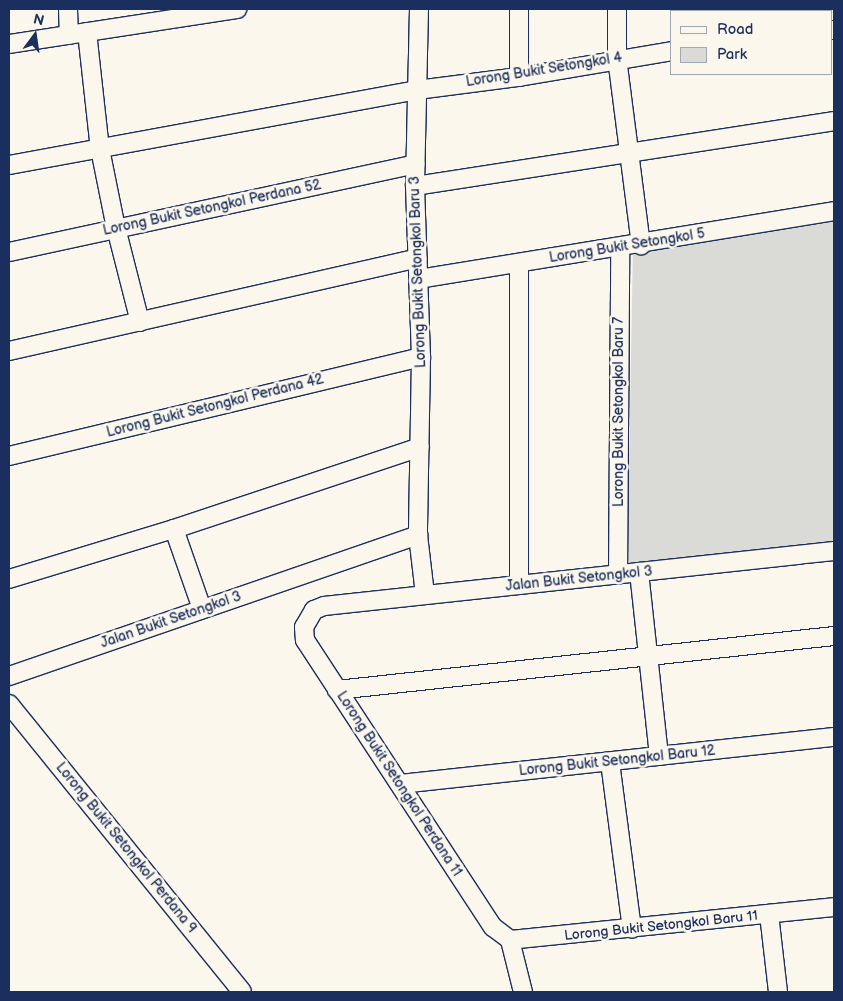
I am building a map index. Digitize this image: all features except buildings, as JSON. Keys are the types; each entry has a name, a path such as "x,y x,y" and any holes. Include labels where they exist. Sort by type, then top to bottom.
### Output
{"street":[{"path":"68,9 69,35"},
{"path":"9,44 87,32 154,15 236,9"},
{"name":"Lorong Bukit Setongkol Baru 3","path":"419,9 415,186 421,357 418,534 424,594"},
{"path":"519,9 519,77"},
{"path":"617,9 617,58 641,245"},
{"path":"87,32 100,149 116,228 140,322"},
{"name":"Lorong Bukit Setongkol 4","path":"417,90 519,77 617,58 670,51"},
{"path":"9,165 417,90"},
{"path":"415,186 628,151 834,121"},
{"name":"Lorong Bukit Setongkol Perdana 52","path":"9,252 416,164"},
{"name":"Lorong Bukit Setongkol 5","path":"419,279 641,245 834,212"},
{"name":"Lorong Bukit Setongkol Baru 7","path":"618,575 620,248"},
{"path":"9,351 418,258"},
{"path":"519,264 519,585"},
{"name":"Lorong Bukit Setongkol Perdana 42","path":"9,456 421,357"},
{"path":"9,578 174,529 420,447"},
{"path":"174,529 202,609"},
{"name":"Jalan Bukit Setongkol 3","path":"11,670 202,609 418,534"},
{"name":"Jalan Bukit Setongkol 3","path":"305,640 307,618 314,610 324,606 834,551"},
{"path":"639,572 659,756"},
{"path":"337,690 834,636"},
{"name":"Lorong Bukit Setongkol Perdana 11","path":"305,640 493,928 510,940"},
{"name":"Lorong Bukit Setongkol Perdana 9","path":"9,704 242,992"},
{"name":"Lorong Bukit Setongkol Baru 12","path":"400,784 834,737"},
{"path":"610,762 632,928"},
{"name":"Lorong Bukit Setongkol Baru 11","path":"510,940 834,907"},
{"path":"769,914 778,992"},
{"path":"510,940 523,992"}],"green space":[{"path":"834,216 834,556 627,578 633,247"}]}
